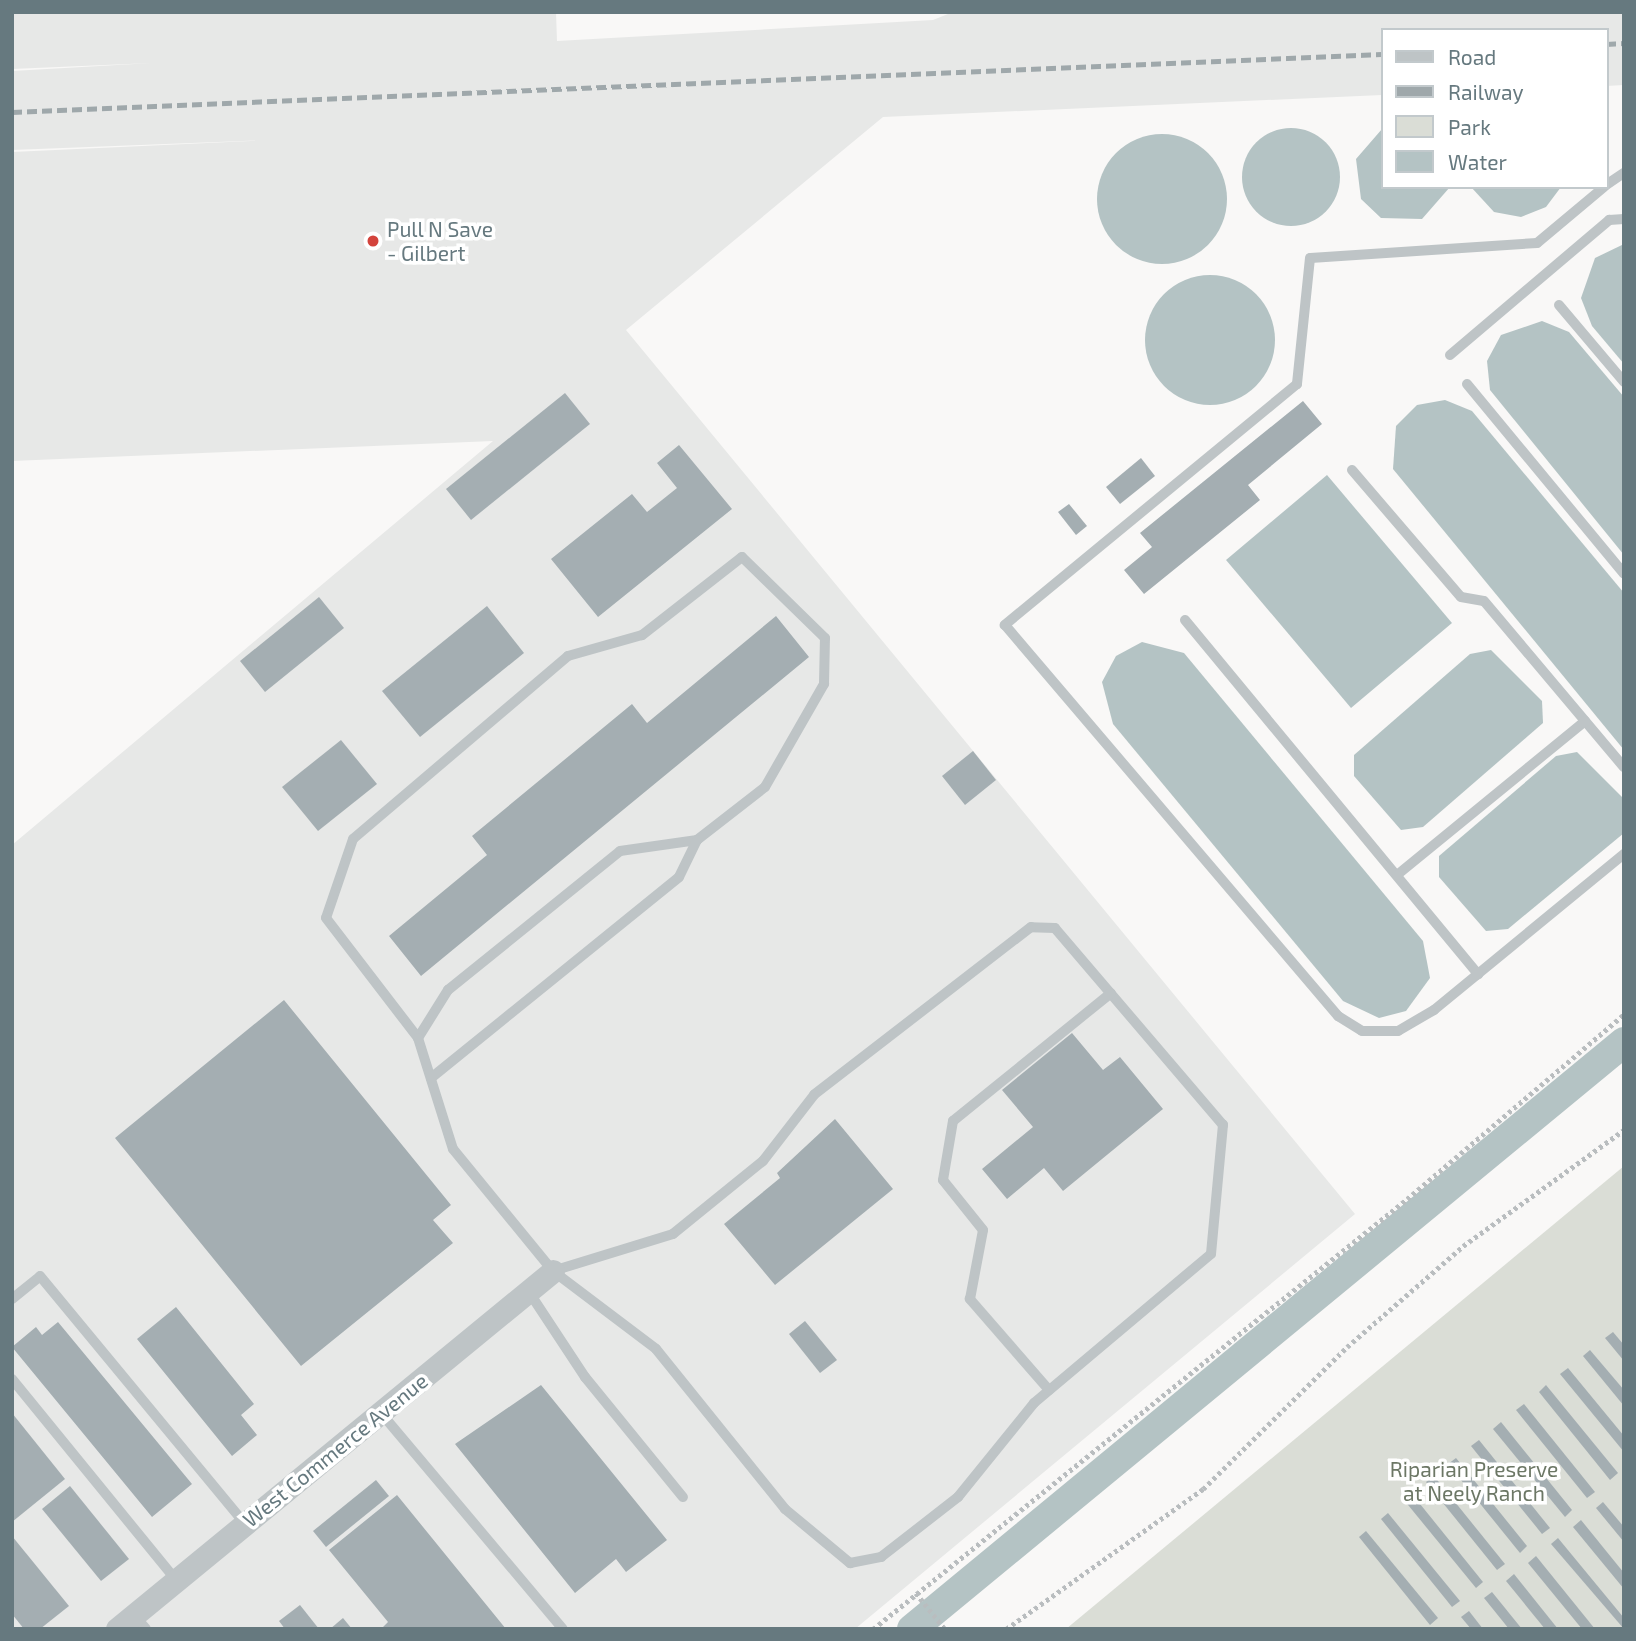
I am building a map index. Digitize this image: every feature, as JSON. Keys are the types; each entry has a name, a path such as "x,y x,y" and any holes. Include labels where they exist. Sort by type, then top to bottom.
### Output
{"street":[{"name":"West Commerce Avenue","path":"132,1624 176,1580 553,1271"}],"lane":[{"path":"1608,184 1624,173"},
{"path":"1601,189 1537,243 1310,258 1297,384 1005,625 1338,1016 1362,1031 1398,1031 1478,974 1624,854"},
{"path":"1450,355 1609,220 1624,219"},
{"path":"1559,305 1624,382"},
{"path":"1467,384 1624,575"},
{"path":"1352,470 1461,597 1483,601 1624,767"},
{"path":"430,1078 679,877 696,840 765,787 824,684 825,638 742,557 642,635 568,656 353,839 326,918 418,1038 430,1078 453,1149 553,1271 656,1349 785,1509 850,1563 881,1557 934,1518 1049,1390 1211,1254 1223,1125 1055,928 1031,927 814,1095 763,1161 673,1234 553,1271"},
{"path":"1185,620 1478,974"},
{"path":"1397,875 1585,721"},
{"path":"418,1038 448,990 620,851 696,840"},
{"path":"1049,1390 970,1299 983,1230 943,1180 953,1121 1111,993"},
{"path":"12,1299 40,1276 245,1524"},
{"path":"528,1292 585,1377 683,1497"},
{"path":"12,1378 176,1580"},
{"path":"381,1413 563,1629"}],"path":[{"path":"873,1629 1407,1199 1624,1014"},
{"path":"1006,1629 1203,1489 1347,1347 1463,1247 1624,1130"},
{"path":"916,1593 945,1629"}],"shaded area":[{"path":"12,12 556,12 557,41 933,20 953,12 1624,12 1624,85 1608,86 1608,28 1380,28 1380,95 883,117 626,330 1355,1214 855,1629 12,1629 12,845 493,441 12,461 12,152 272,140 12,150 12,71 152,63 12,69"}],"green space":[{"name":"Riparian Preserve at Neely Ranch","path":"1624,1166 1624,1629 1066,1629"}],"water":[{"path":"1291,128 1310,132 1326,142 1336,158 1340,177 1336,196 1326,212 1310,222 1291,226 1272,222 1256,212 1246,196 1242,177 1246,158 1256,142 1272,132"},
{"path":"1380,131 1380,189 1448,189 1422,219 1381,218 1361,199 1356,159"},
{"path":"1162,134 1187,139 1208,153 1222,174 1227,199 1222,224 1208,245 1187,259 1162,264 1137,259 1116,245 1102,224 1097,199 1102,174 1116,153 1137,139"},
{"path":"1473,189 1560,189 1546,207 1521,217 1494,212"},
{"path":"1624,244 1624,364 1592,326 1581,298 1595,258"},
{"path":"1210,275 1235,280 1256,294 1270,315 1275,340 1270,365 1256,386 1235,400 1210,405 1185,400 1164,386 1150,365 1145,340 1150,315 1164,294 1185,280"},
{"path":"1542,321 1569,332 1624,397 1624,555 1490,390 1487,361 1501,335"},
{"path":"1445,400 1472,411 1624,593 1624,750 1393,469 1396,426 1417,405"},
{"path":"1327,475 1452,623 1351,708 1226,560"},
{"path":"1142,642 1184,653 1423,941 1430,978 1406,1011 1379,1018 1343,1001 1113,724 1102,682 1116,656"},
{"path":"1491,650 1542,701 1543,723 1423,827 1401,830 1354,776 1354,755 1470,654"},
{"path":"1577,752 1624,799 1624,833 1508,929 1486,931 1439,877 1439,856 1556,756"}],"building":[{"path":"565,393 590,424 471,520 446,489"},
{"path":"1303,401 1322,424 1248,485 1260,500 1144,594 1124,570 1152,547 1140,533"},
{"path":"679,445 732,509 598,617 551,559 632,494 647,512 677,488 657,463"},
{"path":"1141,458 1155,476 1120,504 1106,487"},
{"path":"1069,504 1087,526 1076,535 1058,512"},
{"path":"319,597 344,628 265,692 240,661"},
{"path":"487,606 524,653 420,737 382,691"},
{"path":"776,616 809,657 421,976 389,936 487,855 472,836 632,704 647,723"},
{"path":"341,740 377,784 318,831 282,787"},
{"path":"973,751 996,780 965,805 942,776"},
{"path":"284,1000 451,1205 433,1220 453,1243 301,1366 115,1138"},
{"path":"1072,1033 1103,1070 1120,1057 1163,1109 1063,1191 1044,1168 1007,1199 982,1169 1033,1127 1002,1090"},
{"path":"835,1119 893,1189 775,1285 724,1224 780,1178 777,1173"},
{"path":"176,1307 254,1404 241,1415 257,1435 232,1456 137,1339"},
{"path":"805,1321 837,1360 820,1373 789,1334"},
{"path":"58,1322 192,1484 152,1517 12,1347 36,1327 42,1335"},
{"path":"1613,1332 1624,1345 1624,1361 1605,1338"},
{"path":"1590,1350 1624,1390 1624,1406 1583,1356"},
{"path":"1568,1368 1624,1436 1624,1452 1560,1374"},
{"path":"541,1385 667,1540 626,1572 616,1559 575,1593 455,1444"},
{"path":"1546,1385 1618,1473 1610,1480 1539,1392"},
{"path":"1524,1404 1595,1492 1587,1498 1516,1410"},
{"path":"12,1413 65,1479 12,1522"},
{"path":"1501,1422 1572,1510 1565,1517 1493,1429"},
{"path":"1479,1440 1550,1528 1542,1534 1471,1446"},
{"path":"1456,1458 1527,1546 1520,1553 1448,1464"},
{"path":"1434,1476 1505,1564 1497,1570 1426,1482"},
{"path":"376,1480 389,1496 326,1547 313,1531"},
{"path":"70,1486 129,1559 101,1581 42,1509"},
{"path":"1412,1494 1483,1582 1476,1588 1404,1500"},
{"path":"397,1495 506,1629 381,1629 388,1622 329,1550"},
{"path":"1603,1502 1624,1527 1624,1542 1596,1508"},
{"path":"1388,1513 1460,1601 1452,1607 1381,1519"},
{"path":"1581,1520 1624,1573 1624,1589 1573,1527"},
{"path":"1366,1531 1438,1618 1430,1625 1359,1537"},
{"path":"12,1536 69,1606 40,1629 24,1629 12,1614"},
{"path":"1558,1538 1624,1618 1624,1629 1551,1544"},
{"path":"1536,1556 1595,1629 1582,1629 1528,1563"},
{"path":"1514,1574 1558,1629 1545,1629 1506,1581"},
{"path":"1492,1592 1522,1629 1509,1629 1484,1598"},
{"path":"300,1605 319,1629 285,1629 279,1621"},
{"path":"1469,1611 1483,1629 1471,1629 1461,1617"},
{"path":"343,1618 352,1629 330,1629"}],"waterway":[{"path":"912,1629 1624,1042"}],"railway":[{"path":"1608,44 1624,43"},
{"path":"12,112 1380,54"}],"place":[{"name":"Pull N Save - Gilbert","path":"373,241"}]}
